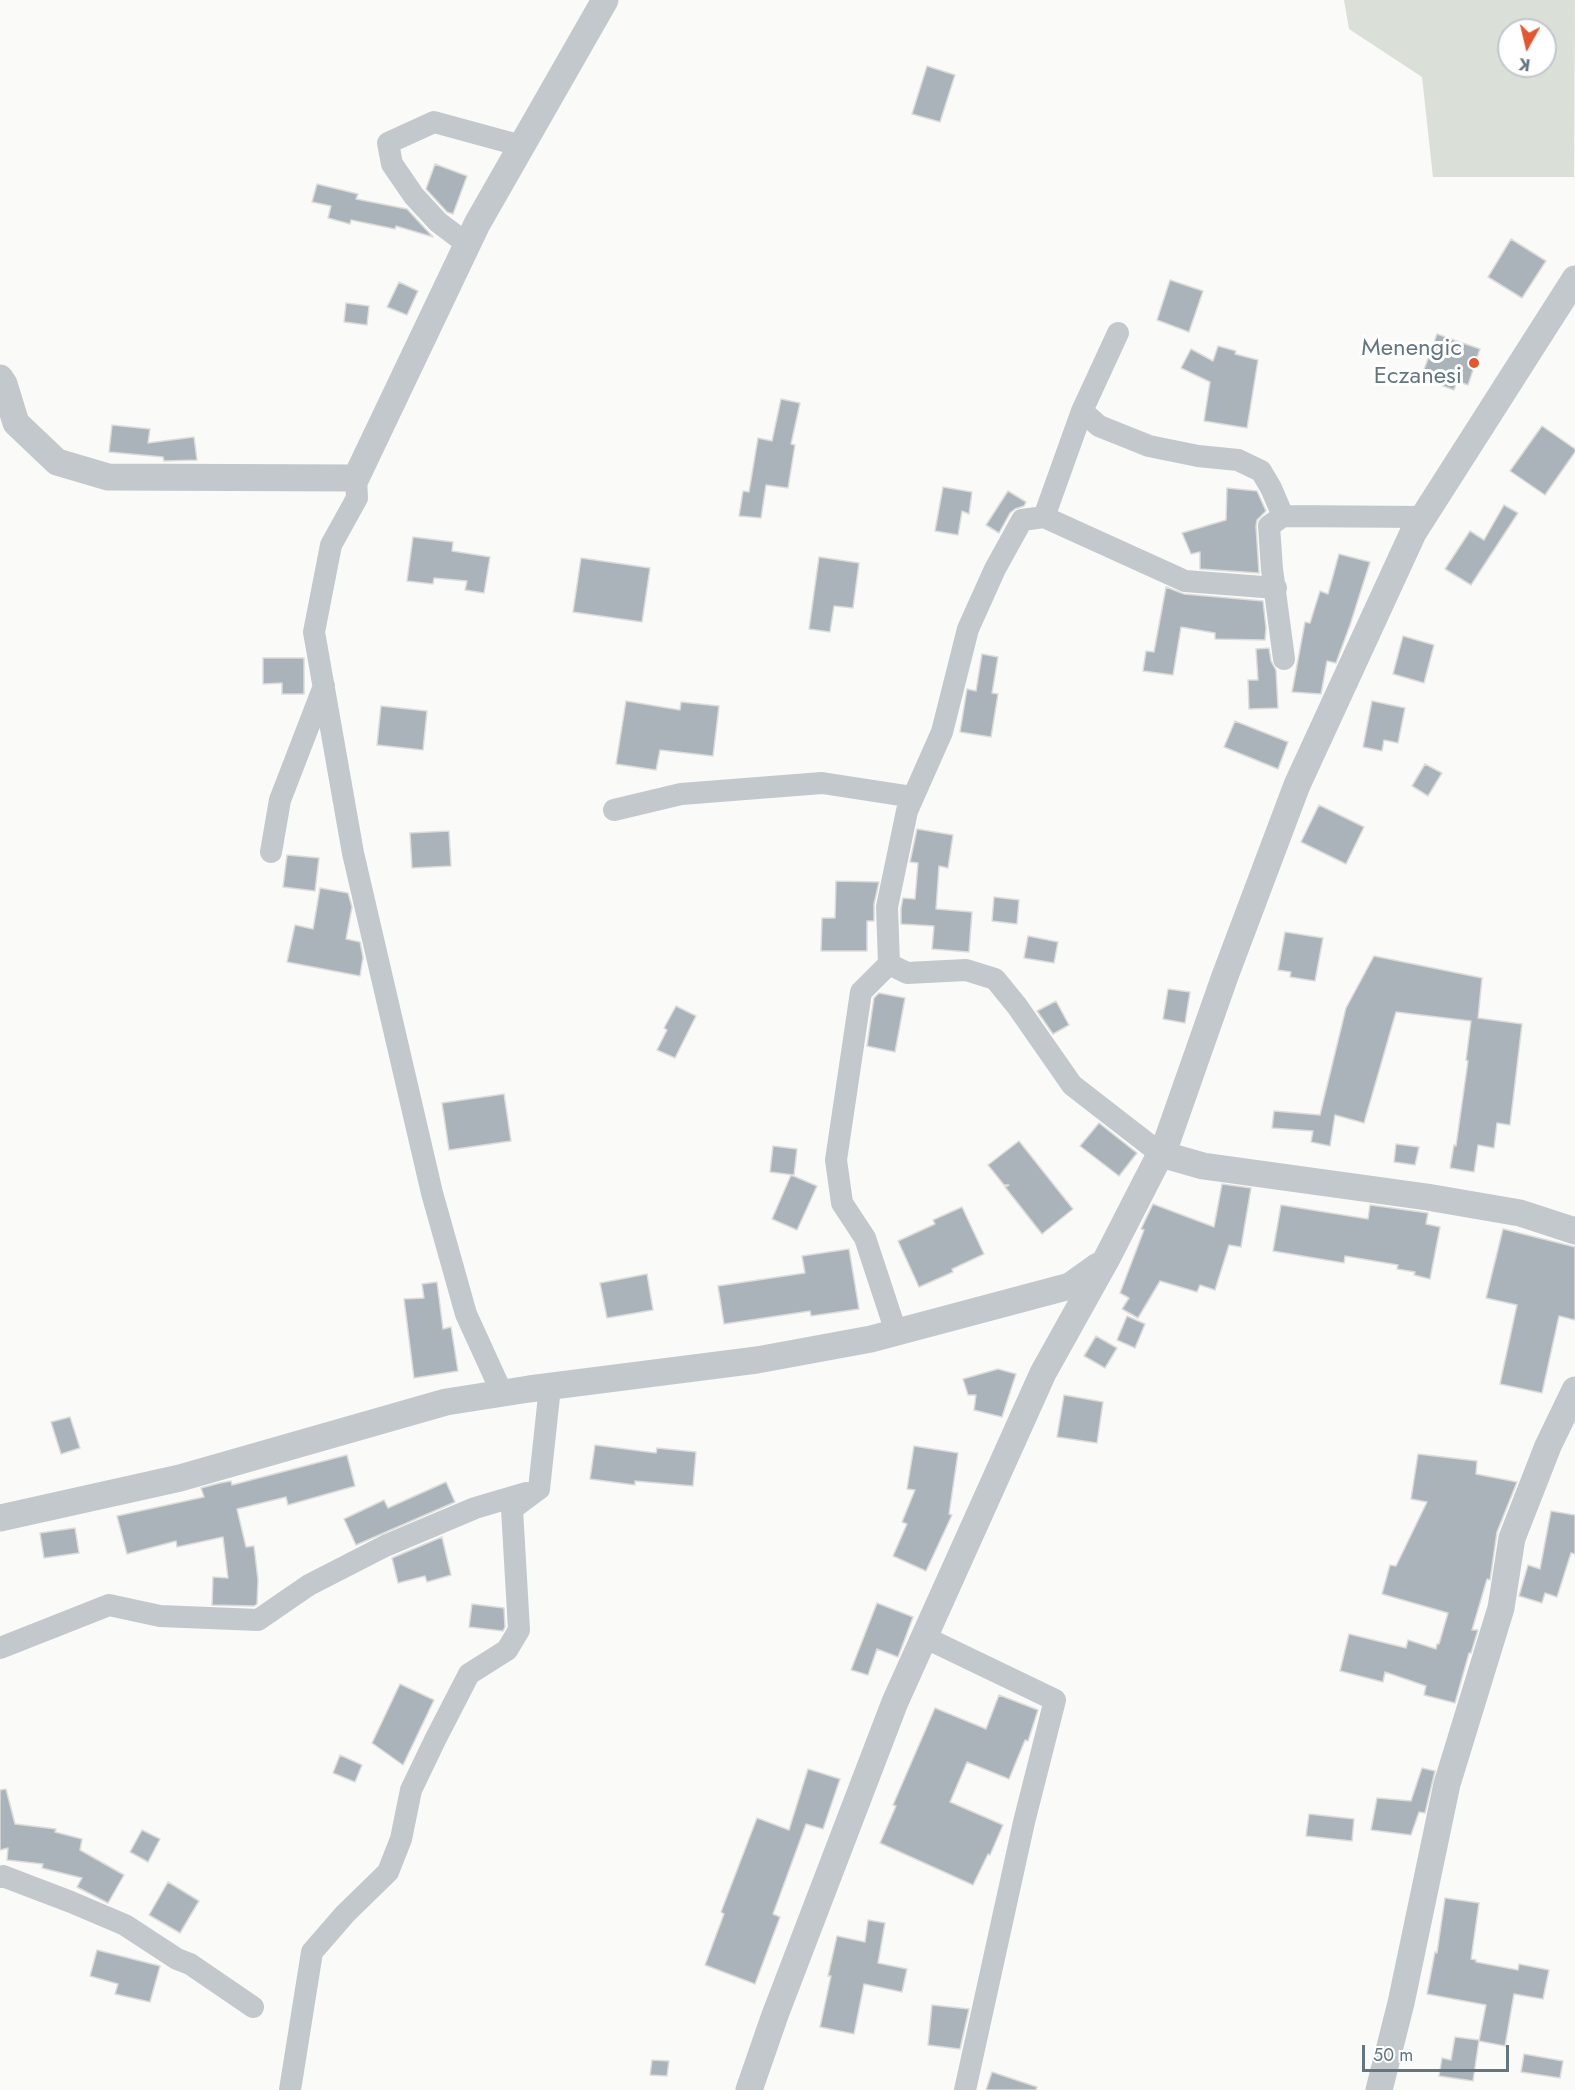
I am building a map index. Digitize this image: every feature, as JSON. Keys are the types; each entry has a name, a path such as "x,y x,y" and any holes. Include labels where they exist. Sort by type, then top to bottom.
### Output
{"street":[{"path":"502,1394 466,1314 432,1193 353,853 314,632 331,544 357,498 356,478 477,224 605,0"},
{"path":"467,244 438,222 414,196 392,164 388,142 434,122 522,146"},
{"path":"749,2090 775,2015 895,1702 1043,1373 1106,1260 1161,1154 1297,785 1413,533 1575,279"},
{"path":"1044,517 1082,411 1118,333"},
{"path":"0,378 16,423 57,462 108,477 356,478"},
{"path":"1082,411 1099,426 1149,446 1198,456 1238,460 1261,471 1283,516"},
{"path":"1284,659 1269,526 1283,516 1423,517"},
{"path":"896,1332 865,1238 842,1203 836,1160 861,992 889,964 887,907 907,811 942,732 968,629 994,569 1022,520 1044,517 1185,581 1276,588"},
{"path":"271,852 280,800 324,686"},
{"path":"614,810 681,794 822,783 913,797"},
{"path":"889,964 907,973 966,970 995,979 1017,1006 1072,1085 1161,1154 1203,1166 1427,1197 1520,1213 1575,1231"},
{"path":"0,1518 180,1478 446,1402 757,1360 871,1339 1070,1286 1106,1260"},
{"path":"290,2090 312,1952 345,1914 388,1872 401,1839 411,1790 470,1674 507,1650 519,1630 512,1509 539,1489 550,1387"},
{"path":"1379,2090 1401,2002 1447,1784 1501,1608 1512,1538 1548,1446 1575,1390"},
{"path":"0,1648 109,1605 160,1616 258,1620 309,1585 385,1546 475,1508 539,1489"},
{"path":"924,1637 1055,1700 1023,1822 965,2090"},
{"path":"0,1877 3,1876 71,1902 125,1925 177,1959 190,1964 253,2007"}],"shaded area":[{"path":"1344,0 1575,0 1574,177 1433,177 1422,77 1349,29"}],"building":[{"path":"927,66 955,75 940,122 912,114"},
{"path":"435,164 467,176 453,214 447,212 426,189"},
{"path":"317,184 358,194 356,199 407,209 433,237 396,226 395,229 351,220 350,224 328,218 331,206 312,202"},
{"path":"1511,239 1546,261 1522,298 1488,277"},
{"path":"1170,280 1203,291 1189,332 1157,320"},
{"path":"399,282 418,291 407,315 387,307"},
{"path":"346,303 369,306 367,325 344,322"},
{"path":"1437,334 1480,349 1468,385 1457,381 1454,390 1421,378"},
{"path":"1218,346 1236,351 1235,354 1258,360 1247,428 1204,421 1210,382 1181,368 1191,349 1213,361"},
{"path":"781,399 800,403 791,444 795,445 788,488 766,485 761,518 739,516 743,491 749,492 758,438 772,441"},
{"path":"112,425 150,429 148,443 194,437 197,460 164,461 163,457 109,452"},
{"path":"1542,426 1575,449 1545,495 1510,471"},
{"path":"943,487 972,492 969,514 962,511 958,535 935,531"},
{"path":"1227,488 1257,491 1266,511 1257,520 1256,526 1259,573 1200,569 1200,552 1191,554 1182,533 1226,520"},
{"path":"1008,491 1026,502 1024,506 1010,513 999,533 986,525"},
{"path":"1504,505 1518,513 1471,585 1445,569 1470,531 1484,540"},
{"path":"413,537 453,542 452,551 490,557 484,593 465,590 467,581 434,578 433,584 407,581"},
{"path":"1339,554 1370,562 1350,625 1336,663 1327,661 1321,694 1292,692 1305,622 1310,623 1320,591 1328,594"},
{"path":"819,557 859,563 853,608 834,606 830,632 809,629"},
{"path":"581,558 650,568 642,622 573,612"},
{"path":"1166,587 1184,594 1263,601 1265,640 1215,639 1215,633 1181,627 1173,675 1143,671 1146,651 1154,652"},
{"path":"1403,636 1434,645 1424,683 1393,674"},
{"path":"1269,648 1271,661 1276,670 1278,708 1249,709 1248,680 1258,680 1256,649"},
{"path":"982,654 998,657 992,693 998,694 991,737 960,732 967,689 976,691"},
{"path":"263,658 304,658 304,694 282,694 282,683 263,684"},
{"path":"626,701 680,710 681,702 719,706 713,756 660,750 656,770 616,764"},
{"path":"1372,701 1405,708 1398,743 1384,740 1382,751 1363,747"},
{"path":"381,706 427,711 423,750 377,745"},
{"path":"1235,721 1288,742 1278,769 1224,747"},
{"path":"1425,764 1442,773 1428,796 1412,786"},
{"path":"1319,805 1364,827 1346,864 1301,842"},
{"path":"917,829 953,835 948,868 939,866 936,909 972,912 969,952 932,949 934,926 901,924 903,898 915,899 918,863 910,862"},
{"path":"449,831 451,866 412,868 410,833"},
{"path":"287,855 319,858 315,891 283,887"},
{"path":"836,881 879,882 874,904 874,921 867,921 867,951 821,951 822,918 835,918"},
{"path":"320,888 348,893 352,907 346,939 360,942 363,957 360,976 287,962 295,925 313,929"},
{"path":"994,897 1019,900 1017,924 992,921"},
{"path":"1285,932 1323,938 1315,981 1290,977 1291,972 1278,970"},
{"path":"1028,936 1058,942 1054,963 1024,958"},
{"path":"1374,956 1482,978 1478,1018 1522,1024 1510,1125 1497,1123 1494,1148 1478,1145 1474,1172 1450,1168 1454,1145 1456,1146 1471,1021 1396,1012 1364,1123 1335,1115 1330,1146 1311,1142 1313,1131 1272,1128 1274,1111 1320,1115 1346,1008"},
{"path":"1168,989 1190,992 1185,1023 1163,1019"},
{"path":"879,993 905,998 895,1052 867,1046 874,998"},
{"path":"1056,1001 1069,1025 1053,1034 1037,1011"},
{"path":"676,1006 696,1016 675,1058 657,1050 667,1030 664,1028"},
{"path":"504,1094 511,1141 449,1150 442,1103"},
{"path":"1099,1123 1137,1153 1119,1176 1080,1146"},
{"path":"1019,1141 1073,1209 1042,1234 1005,1187 1009,1185 1004,1185 988,1165"},
{"path":"1396,1144 1419,1147 1415,1165 1394,1162"},
{"path":"773,1146 797,1149 794,1175 770,1172"},
{"path":"791,1175 817,1186 797,1230 772,1219"},
{"path":"1222,1184 1251,1188 1241,1247 1229,1245 1215,1290 1200,1285 1197,1292 1160,1281 1138,1318 1122,1309 1129,1298 1120,1293 1144,1230 1141,1229 1153,1204 1214,1227"},
{"path":"1281,1205 1368,1219 1370,1205 1428,1213 1426,1224 1440,1227 1430,1279 1414,1275 1415,1272 1397,1269 1398,1265 1345,1256 1344,1263 1273,1251"},
{"path":"962,1207 984,1254 952,1269 953,1272 919,1287 898,1241 935,1224 933,1220"},
{"path":"1503,1229 1575,1247 1575,1320 1559,1316 1542,1393 1500,1384 1517,1305 1486,1298"},
{"path":"849,1249 859,1309 811,1316 810,1311 724,1324 718,1286 805,1273 802,1256"},
{"path":"647,1274 653,1310 607,1318 600,1283"},
{"path":"437,1282 443,1329 451,1327 458,1371 414,1378 404,1299 424,1298 422,1284"},
{"path":"1127,1316 1145,1324 1135,1348 1117,1340"},
{"path":"1096,1336 1117,1348 1105,1368 1084,1356"},
{"path":"998,1369 1016,1374 1002,1417 974,1410 976,1395 968,1395 963,1379"},
{"path":"1064,1395 1103,1402 1097,1443 1057,1437"},
{"path":"70,1417 80,1448 61,1454 51,1422"},
{"path":"595,1445 656,1453 657,1448 696,1452 693,1486 635,1481 635,1485 590,1479"},
{"path":"914,1446 958,1453 949,1514 952,1515 926,1571 893,1556 907,1524 902,1522 915,1490 907,1489"},
{"path":"1418,1454 1477,1461 1476,1474 1517,1482 1497,1532 1490,1580 1487,1579 1472,1630 1478,1630 1455,1703 1424,1695 1426,1686 1385,1672 1383,1682 1340,1671 1349,1634 1406,1648 1408,1640 1436,1649 1439,1644 1448,1613 1382,1594 1390,1565 1396,1566 1427,1502 1411,1499"},
{"path":"347,1455 355,1486 288,1505 286,1497 237,1509 246,1547 254,1546 258,1580 257,1604 254,1606 212,1605 213,1577 228,1578 223,1537 177,1547 176,1541 127,1554 117,1516 204,1497 201,1488 231,1481 232,1485"},
{"path":"446,1482 455,1502 356,1545 344,1519 384,1500 388,1508"},
{"path":"1551,1511 1575,1515 1575,1554 1571,1553 1557,1597 1545,1593 1542,1603 1519,1596 1528,1565 1540,1569"},
{"path":"75,1528 79,1553 44,1558 40,1533"},
{"path":"442,1537 451,1575 427,1582 425,1576 398,1583 392,1558"},
{"path":"877,1603 913,1617 898,1657 877,1649 868,1675 851,1670"},
{"path":"472,1604 504,1608 505,1627 503,1631 469,1627"},
{"path":"400,1684 434,1700 403,1765 372,1743"},
{"path":"999,1695 1038,1710 1028,1741 1025,1740 1009,1779 967,1762 950,1802 1003,1825 973,1885 880,1843 896,1806 893,1805 935,1708 986,1729"},
{"path":"340,1755 362,1765 355,1782 333,1773"},
{"path":"1422,1768 1435,1771 1425,1813 1419,1812 1411,1835 1371,1830 1377,1798 1411,1801"},
{"path":"808,1769 840,1779 823,1829 806,1824 773,1914 780,1917 755,1984 705,1965 724,1914 721,1912 757,1818 789,1830"},
{"path":"6,1789 15,1824 56,1829 55,1832 82,1839 80,1850 124,1875 108,1903 77,1887 82,1878 42,1868 43,1864 7,1860 8,1848 0,1850 0,1790"},
{"path":"1309,1814 1354,1819 1352,1841 1306,1836"},
{"path":"142,1830 160,1839 148,1862 130,1852"},
{"path":"168,1882 199,1901 180,1933 149,1915"},
{"path":"1445,1898 1479,1903 1471,1959 1518,1970 1519,1964 1549,1970 1543,1999 1514,1994 1505,2046 1479,2041 1486,2005 1427,1994 1435,1952 1437,1953"},
{"path":"868,1920 885,1923 878,1963 907,1969 902,1992 864,1984 854,2034 820,2027 837,1936 865,1942"},
{"path":"97,1950 160,1966 150,2002 115,1994 118,1984 90,1976"},
{"path":"932,2005 969,2009 960,2049 928,2045"},
{"path":"1455,2037 1479,2040 1473,2081 1439,2076 1442,2058 1451,2060"},
{"path":"1524,2054 1563,2061 1560,2078 1521,2072"},
{"path":"652,2060 669,2061 667,2076 650,2075"},
{"path":"992,2072 1037,2087 1036,2090 986,2090"}],"place":[{"name":"Menengic Eczanesi","path":"1474,363"}]}
